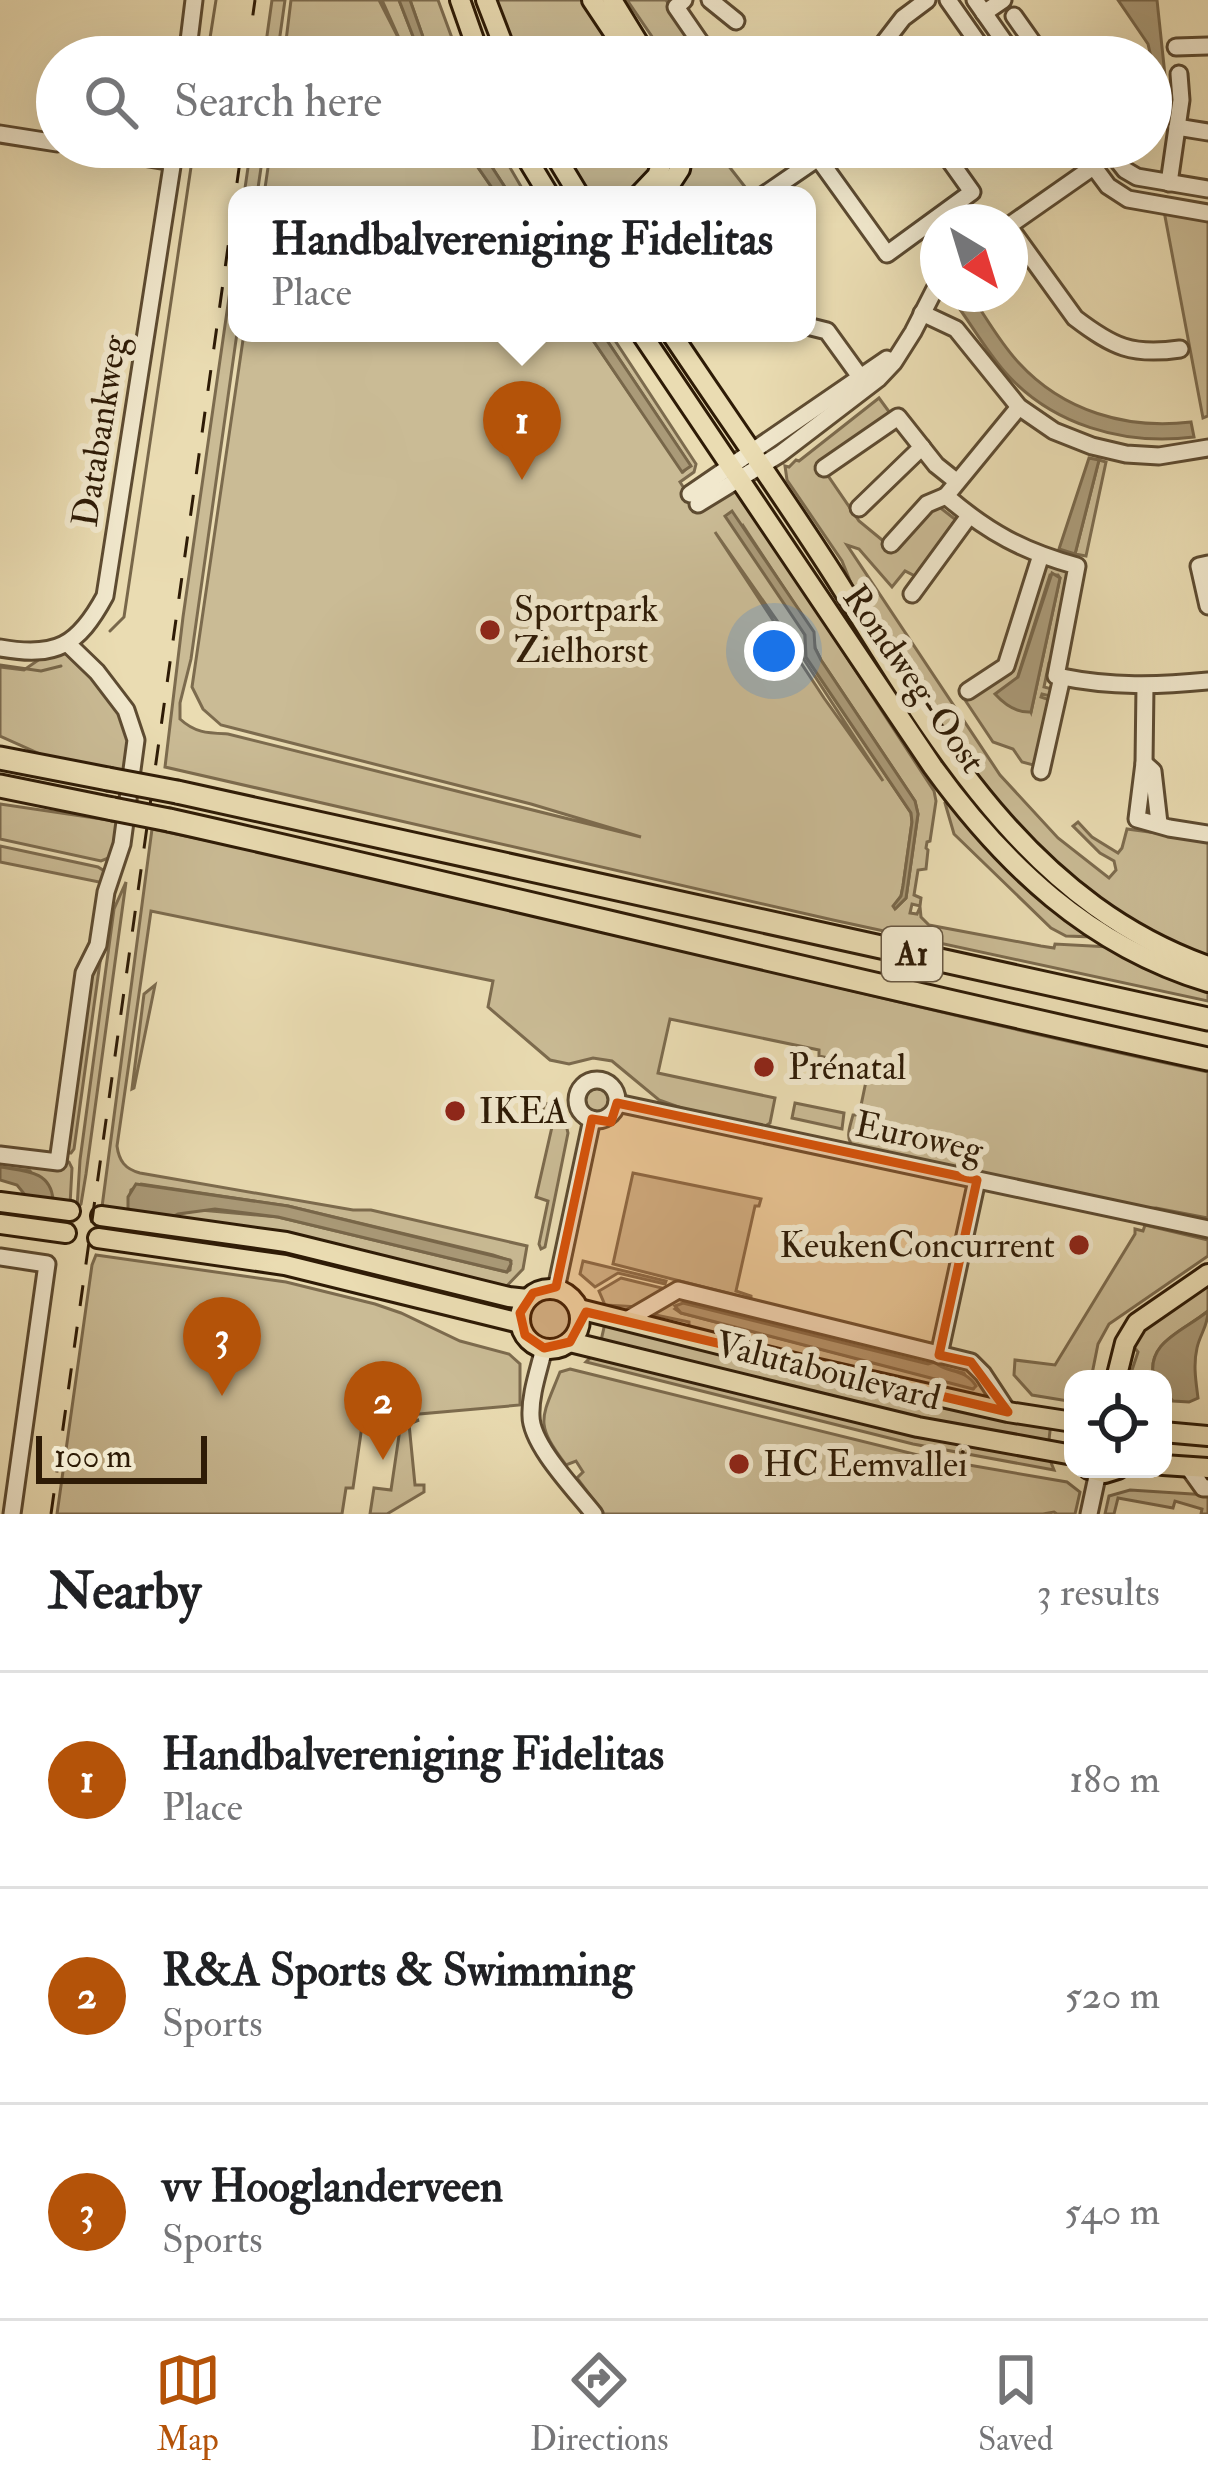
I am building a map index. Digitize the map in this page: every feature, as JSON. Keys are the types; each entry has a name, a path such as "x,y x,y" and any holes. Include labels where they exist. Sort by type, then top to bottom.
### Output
{"highway":[{"name":"A1","path":"0,758 177,792 1208,1019"},
{"name":"A1","path":"0,786 441,881 941,1001 1208,1059"}],"main road":[{"path":"460,0 473,36"},
{"path":"486,0 500,36"},
{"path":"592,0 616,36"},
{"path":"612,0 634,36"},
{"name":"Rondweg-Oost","path":"647,342 983,833 1078,919 1113,941 1208,982"},
{"name":"Rondweg-Oost","path":"677,342 956,763 1015,836 1039,862 1095,906 1153,942 1208,966"},
{"path":"0,1202 70,1211"},
{"path":"101,1216 259,1237 527,1299"},
{"path":"0,1224 67,1233"},
{"path":"98,1238 323,1273 520,1323"},
{"path":"1118,1370 1124,1343 1137,1323 1208,1274"},
{"path":"556,1289 571,1296 580,1309 580,1326 570,1342 544,1348 530,1341 520,1323 523,1305 541,1290 556,1289"},
{"name":"Valutaboulevard","path":"580,1309 1008,1412 1064,1421"},
{"name":"Valutaboulevard","path":"570,1342 918,1427 1064,1453"},
{"path":"1172,1433 1206,1435"},
{"path":"1172,1469 1202,1478"}],"street":[{"path":"190,36 194,0"},
{"path":"684,0 676,7 696,36"},
{"path":"710,0 736,21"},
{"path":"890,36 926,0"},
{"path":"948,0 973,36"},
{"path":"1002,36 980,4 1003,0"},
{"path":"1014,16 1028,36"},
{"path":"1176,47 1208,46"},
{"path":"1172,158 1181,100 1179,74"},
{"path":"1177,127 1208,132"},
{"path":"0,134 36,140"},
{"name":"Databankweg","path":"67,643 93,618 105,596 172,168"},
{"path":"826,168 886,254 972,192 955,168"},
{"path":"1028,213 1092,168"},
{"path":"1094,168 1128,199 1208,213"},
{"path":"1126,168 1131,174 1208,189"},
{"path":"1168,183 1170,168"},
{"path":"1028,251 1075,318 1089,328 1127,350 1180,349"},
{"path":"694,499 864,383 904,347 922,313 956,329 1019,406 1054,430 1110,451 1159,456 1204,449"},
{"path":"816,328 827,331 864,383"},
{"path":"891,544 927,503 946,496 1019,406"},
{"path":"824,468 898,417 936,465 956,481"},
{"path":"859,508 922,447"},
{"path":"946,496 1003,538 1077,566 1056,676 1145,686 1208,682"},
{"path":"912,594 969,516"},
{"path":"968,691 1006,666 1041,555"},
{"path":"1208,564 1199,566 1208,606"},
{"path":"0,649 31,654 67,643 127,710 136,740 122,844 106,892 98,945 84,973 58,1162 0,1155"},
{"path":"1041,771 1062,677"},
{"path":"1145,686 1144,763 1153,771 1160,823 1208,834"},
{"name":"Euroweg","path":"592,1119 577,1105 578,1091 585,1083 600,1079 616,1092 617,1103 1208,1229"},
{"path":"556,1289 592,1119 608,1117 617,1103"},
{"path":"939,1355 977,1180"},
{"path":"0,1257 47,1264 12,1514"},
{"name":"Valutaboulevard","path":"625,1321 678,1290 971,1362 1008,1412"},
{"path":"544,1348 532,1429 594,1514"},
{"path":"1089,1514 1099,1478"}],"highlighted area":[{"path":"617,1103 977,1180 939,1355 971,1362 1008,1412 586,1312 570,1342 544,1348 525,1335 520,1313 533,1293 556,1287 592,1119 611,1122"}],"shaded area":[{"path":"272,0 285,0 280,36 267,36"},
{"path":"291,0 379,0 397,36 287,36"},
{"path":"382,0 399,0 413,36 398,36"},
{"path":"399,0 410,0 423,36 413,36"},
{"path":"410,0 438,0 451,36 423,36"},
{"path":"495,0 588,0 612,36 508,36"},
{"path":"627,0 666,0 692,36 652,36"},
{"path":"1118,0 1157,0 1161,36 1143,36"},
{"path":"248,168 261,168 258,186 245,186"},
{"path":"268,168 478,168 491,186 265,186"},
{"path":"478,168 493,168 504,186 491,186"},
{"path":"493,168 510,168 521,186 504,186"},
{"path":"572,168 650,168 633,186 584,186"},
{"path":"688,168 730,168 744,186 679,186"},
{"path":"1164,211 1208,219 1208,416 1203,418"},
{"name":"Sportpark Zielhorst","path":"228,304 228,342 236,342 180,719 202,731 641,837 221,725 203,709 192,687 243,342 594,342 683,472 690,465 608,342 616,342 696,464 694,472 680,482 698,510 730,490 740,493 934,791 926,869 918,870 914,895 921,898 920,906 912,904 910,913 917,914 920,907 929,925 1041,946 1110,947 1208,988 1208,1001 833,920 165,767","holes":["742,524 813,632 821,660 915,801 918,814 906,898 896,908 911,813 806,657 805,635","715,532 801,655 883,781"]},
{"path":"962,312 982,312 1012,355 1055,394 1120,420 1191,422 1194,437 1141,438 1090,428 1044,405 997,363"},
{"path":"594,342 608,342 691,466 682,472"},
{"path":"879,398 890,413 820,464 859,521 887,544 889,552 928,507 938,506 957,526 919,578 905,571 892,587 859,549 847,545 1000,775 1058,838 1109,878 1116,870 1114,861 1073,826 1078,822 1118,853 1127,829 1157,833 1158,825 1208,838 1208,959 1130,921 1061,871 982,788 890,653 842,561 787,480 785,466 799,461"},
{"path":"1089,458 1099,460 1075,554 1059,549"},
{"path":"1099,460 1106,462 1086,556 1075,554"},
{"path":"732,511 814,632 821,660 915,801 918,814 906,898 895,909 903,886 911,813 806,657 805,635 725,516"},
{"path":"1047,563 1069,575 1044,687 1052,689 1050,696 1041,697 1050,700 1037,766 1022,762 1013,749 993,742 965,700 1010,669 1042,566","holes":["1050,575 1060,578 1031,712 1017,679"]},
{"path":"1052,573 1060,578 1031,712 1020,711 995,694 1018,677"},
{"path":"62,652 90,671 127,723 127,782 80,772 0,736 0,667 24,670 47,654"},
{"path":"904,696 1025,856 1208,975 1130,942 1042,881 963,799 896,702"},
{"path":"949,800 1096,937 1066,936 1051,928 954,834 945,803"},
{"path":"0,804 122,822 111,857 101,861 0,839"},
{"path":"152,829 1208,1072 1208,1218 855,1148 849,1128 853,1115 859,1115 869,1067 819,1056 819,1050 670,1019 658,1073 775,1098 770,1123 762,1128 704,1116 659,1100 612,1061 593,1058 569,1064 550,1060 488,1007 493,981 151,911 117,1146 127,1167 140,1173 371,1210 527,1246 523,1269 501,1292 167,1220 200,1210 278,1217 510,1270 511,1261 493,1255 288,1206 141,1184 131,1190 128,1214 102,1207"},
{"path":"0,846 98,867 106,872 104,883 0,862"},
{"path":"126,882 86,1174 77,1208 114,909"},
{"path":"102,948 74,1149 62,1153 86,976"},
{"path":"155,985 134,1088 132,1089 144,994"},
{"path":"596,1087 606,1090 606,1110 596,1113 586,1110 583,1100 586,1090"},
{"path":"527,1098 554,1108 568,1133 541,1249 548,1201 536,1197 554,1118 542,1115 544,1105 523,1100"},
{"path":"795,1103 844,1113 842,1129 792,1118"},
{"path":"0,1152 69,1162 70,1205 52,1204 30,1171 0,1167"},
{"path":"0,1167 42,1177 53,1200 30,1201 17,1185 0,1180"},
{"path":"633,1173 761,1199 755,1206 736,1291 751,1299 613,1264"},
{"path":"136,1184 288,1206 510,1260 511,1264 507,1272 278,1217 215,1209 167,1220 128,1214 128,1197"},
{"path":"1145,1225 1208,1240 1208,1256 1109,1324 1098,1344 1093,1370 1064,1370 1064,1400 1032,1395 1014,1375 1015,1360 1055,1365 1135,1229 1143,1231"},
{"path":"262,1242 499,1298 495,1313 261,1257 257,1250"},
{"path":"96,1255 286,1282 401,1313 460,1341 509,1354 520,1364 520,1405 363,1419 353,1488 346,1488 342,1514 57,1514"},
{"path":"583,1261 666,1281 618,1273 595,1287 580,1274"},
{"path":"621,1278 664,1290 639,1307 605,1305 599,1291"},
{"path":"1208,1281 1208,1311 1161,1346 1153,1370 1132,1370 1138,1352 1134,1347 1147,1322"},
{"path":"550,1296 567,1302 573,1319 567,1336 550,1342 533,1336 527,1319 533,1302"},
{"path":"682,1296 968,1364 981,1376 997,1406 689,1328 689,1322 646,1313","holes":["683,1303 964,1373 972,1388 675,1309"]},
{"path":"683,1303 935,1362 976,1386 973,1389 681,1313 675,1306"},
{"path":"1208,1311 1196,1354 1198,1398 1189,1402 1172,1400 1172,1370 1153,1370 1155,1356 1169,1339"},
{"path":"606,1319 1051,1422 1048,1449 600,1345"},
{"path":"593,1355 1048,1455 1054,1470 913,1444 586,1362"},
{"name":"HC Eemvallei","path":"570,1369 934,1459 1067,1482 1080,1492 1075,1514 604,1514 577,1478 583,1472 576,1461 566,1465 545,1429 545,1411 560,1372"},
{"path":"419,1420 409,1424 415,1485 424,1485 424,1492 387,1514 370,1514 374,1488 391,1490 401,1422"},
{"path":"1130,1490 1208,1495 1208,1514 1175,1501 1173,1508 1118,1498 1114,1514 1105,1514 1109,1496"}],"waterway":[{"path":"210,36 216,0"},
{"path":"110,631 124,617 191,168"},
{"path":"0,665 41,671 61,666"}],"railway":[{"path":"250,36 255,0"},
{"path":"237,186 239,168"},
{"path":"51,1514 228,247"}],"place":[{"name":"Handbalvereniging Fidelitas","path":"522,480"},
{"name":"Sportpark Zielhorst","path":"490,630"},
{"name":"Prénatal","path":"764,1067"},
{"name":"IKEA","path":"455,1111"},
{"name":"KeukenConcurrent","path":"1079,1245"},
{"name":"vv Hooglanderveen","path":"222,1396"},
{"name":"R&A Sports & Swimming","path":"383,1460"},
{"name":"HC Eemvallei","path":"739,1464"}]}
